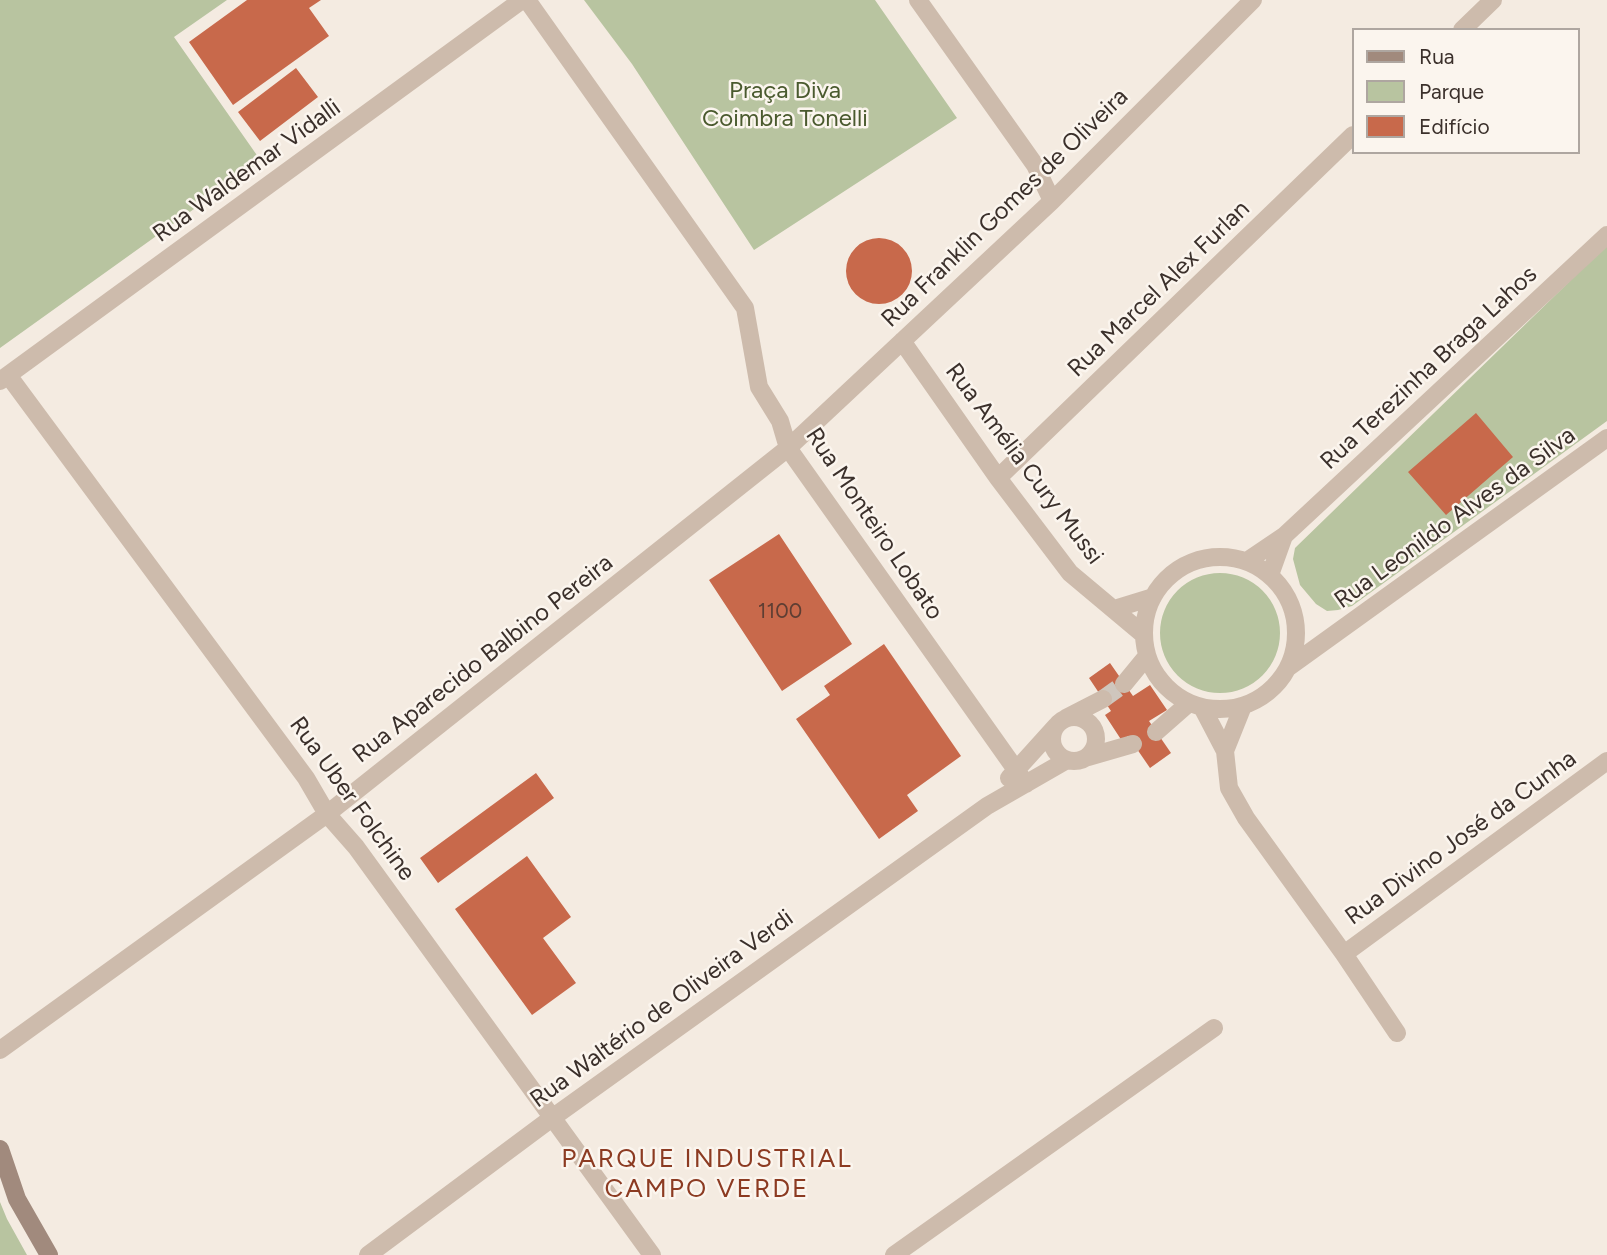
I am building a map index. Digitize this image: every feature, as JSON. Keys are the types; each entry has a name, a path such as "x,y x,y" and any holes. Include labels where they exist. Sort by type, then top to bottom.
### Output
{"main road":[{"path":"0,1149 17,1199 49,1255"}],"street":[{"name":"Rua Waldemar Vidalli","path":"4,378 524,0"},
{"name":"Rua Monteiro Lobato","path":"524,0 745,308 759,387 780,421 788,448 1021,778"},
{"path":"918,0 1035,165 1052,201"},
{"name":"Rua Franklin Gomes de Oliveira","path":"788,448 1052,201 1253,0"},
{"path":"1464,28 1493,0"},
{"name":"Rua Marcel Alex Furlan","path":"998,478 1352,136"},
{"name":"Rua Terezinha Braga Lahos","path":"1247,561 1284,536 1607,235"},
{"name":"Rua Amélia Cury Mussi","path":"902,341 998,478 1070,573 1144,635"},
{"name":"Rua Uber Folchine","path":"4,378 306,778 327,814 356,846 652,1255"},
{"name":"Rua Leonildo Alves da Silva","path":"1288,667 1607,439"},
{"name":"Rua Aparecido Balbino Pereira","path":"0,1050 327,814 788,448"},
{"name":"Rua Terezinha Braga Lahos","path":"1270,575 1284,536"},
{"path":"1220,557 1247,561 1270,575 1293,608 1296,628 1295,648 1288,667 1277,684 1261,697 1243,706 1223,709 1196,705 1175,695 1163,684 1147,656 1144,635 1153,597 1170,576 1193,562 1220,557"},
{"path":"1114,609 1153,597"},
{"name":"Rua Leonildo Alves da Silva","path":"1296,628 1331,636"},
{"path":"1124,684 1147,656"},
{"name":"Rua Waltério de Oliveira Verdi","path":"368,1255 552,1118 987,806 1021,778 1059,723 1103,699"},
{"path":"1156,732 1196,705"},
{"path":"1196,705 1225,751 1229,788 1246,818 1345,954 1397,1034"},
{"path":"1225,751 1243,706"},
{"path":"1088,757 1096,739 1092,726 1075,717 1059,723 1051,742 1059,757 1067,760 1082,760 1133,744"},
{"name":"Rua Waltério de Oliveira Verdi","path":"1021,778 1067,760"},
{"name":"Rua Divino José da Cunha","path":"1345,954 1607,761"},
{"path":"894,1255 1214,1028"}],"green space":[{"path":"0,0 227,0 174,37 261,161 0,348"},
{"name":"Praça Diva Coimbra Tonelli","path":"584,0 875,0 957,118 754,250 632,64"},
{"path":"1607,245 1607,421 1352,606 1327,611 1316,604 1300,585 1293,559 1295,548"},
{"path":"1220,573 1243,577 1263,590 1276,610 1280,633 1276,656 1263,676 1243,689 1220,693 1197,689 1177,676 1164,656 1160,633 1164,610 1177,590 1197,577"},
{"path":"0,1202 7,1219 27,1255 0,1255"}],"building":[{"path":"247,0 321,0 309,8 329,36 233,105 189,42"},
{"path":"296,68 318,97 260,141 238,112"},
{"path":"879,238 892,241 902,248 909,258 912,271 909,284 902,294 892,301 879,304 866,301 856,294 849,284 846,271 849,258 856,248 866,241"},
{"path":"1476,413 1513,457 1446,515 1408,472"},
{"path":"779,534 852,644 782,691 709,580"},
{"path":"884,644 961,756 907,795 918,811 879,839 796,719 830,695 824,686"},
{"path":"1110,663 1133,696 1150,685 1167,710 1149,721 1171,753 1150,768 1128,736 1122,741 1105,715 1111,711 1089,678"},
{"path":"536,773 554,798 438,883 420,858"},
{"path":"527,856 571,917 543,938 576,983 532,1015 455,909"}],"tunnel":[{"path":"1103,699 1124,684"}],"district":[{"name":"PARQUE INDUSTRIAL CAMPO VERDE","path":"707,1174"}]}
